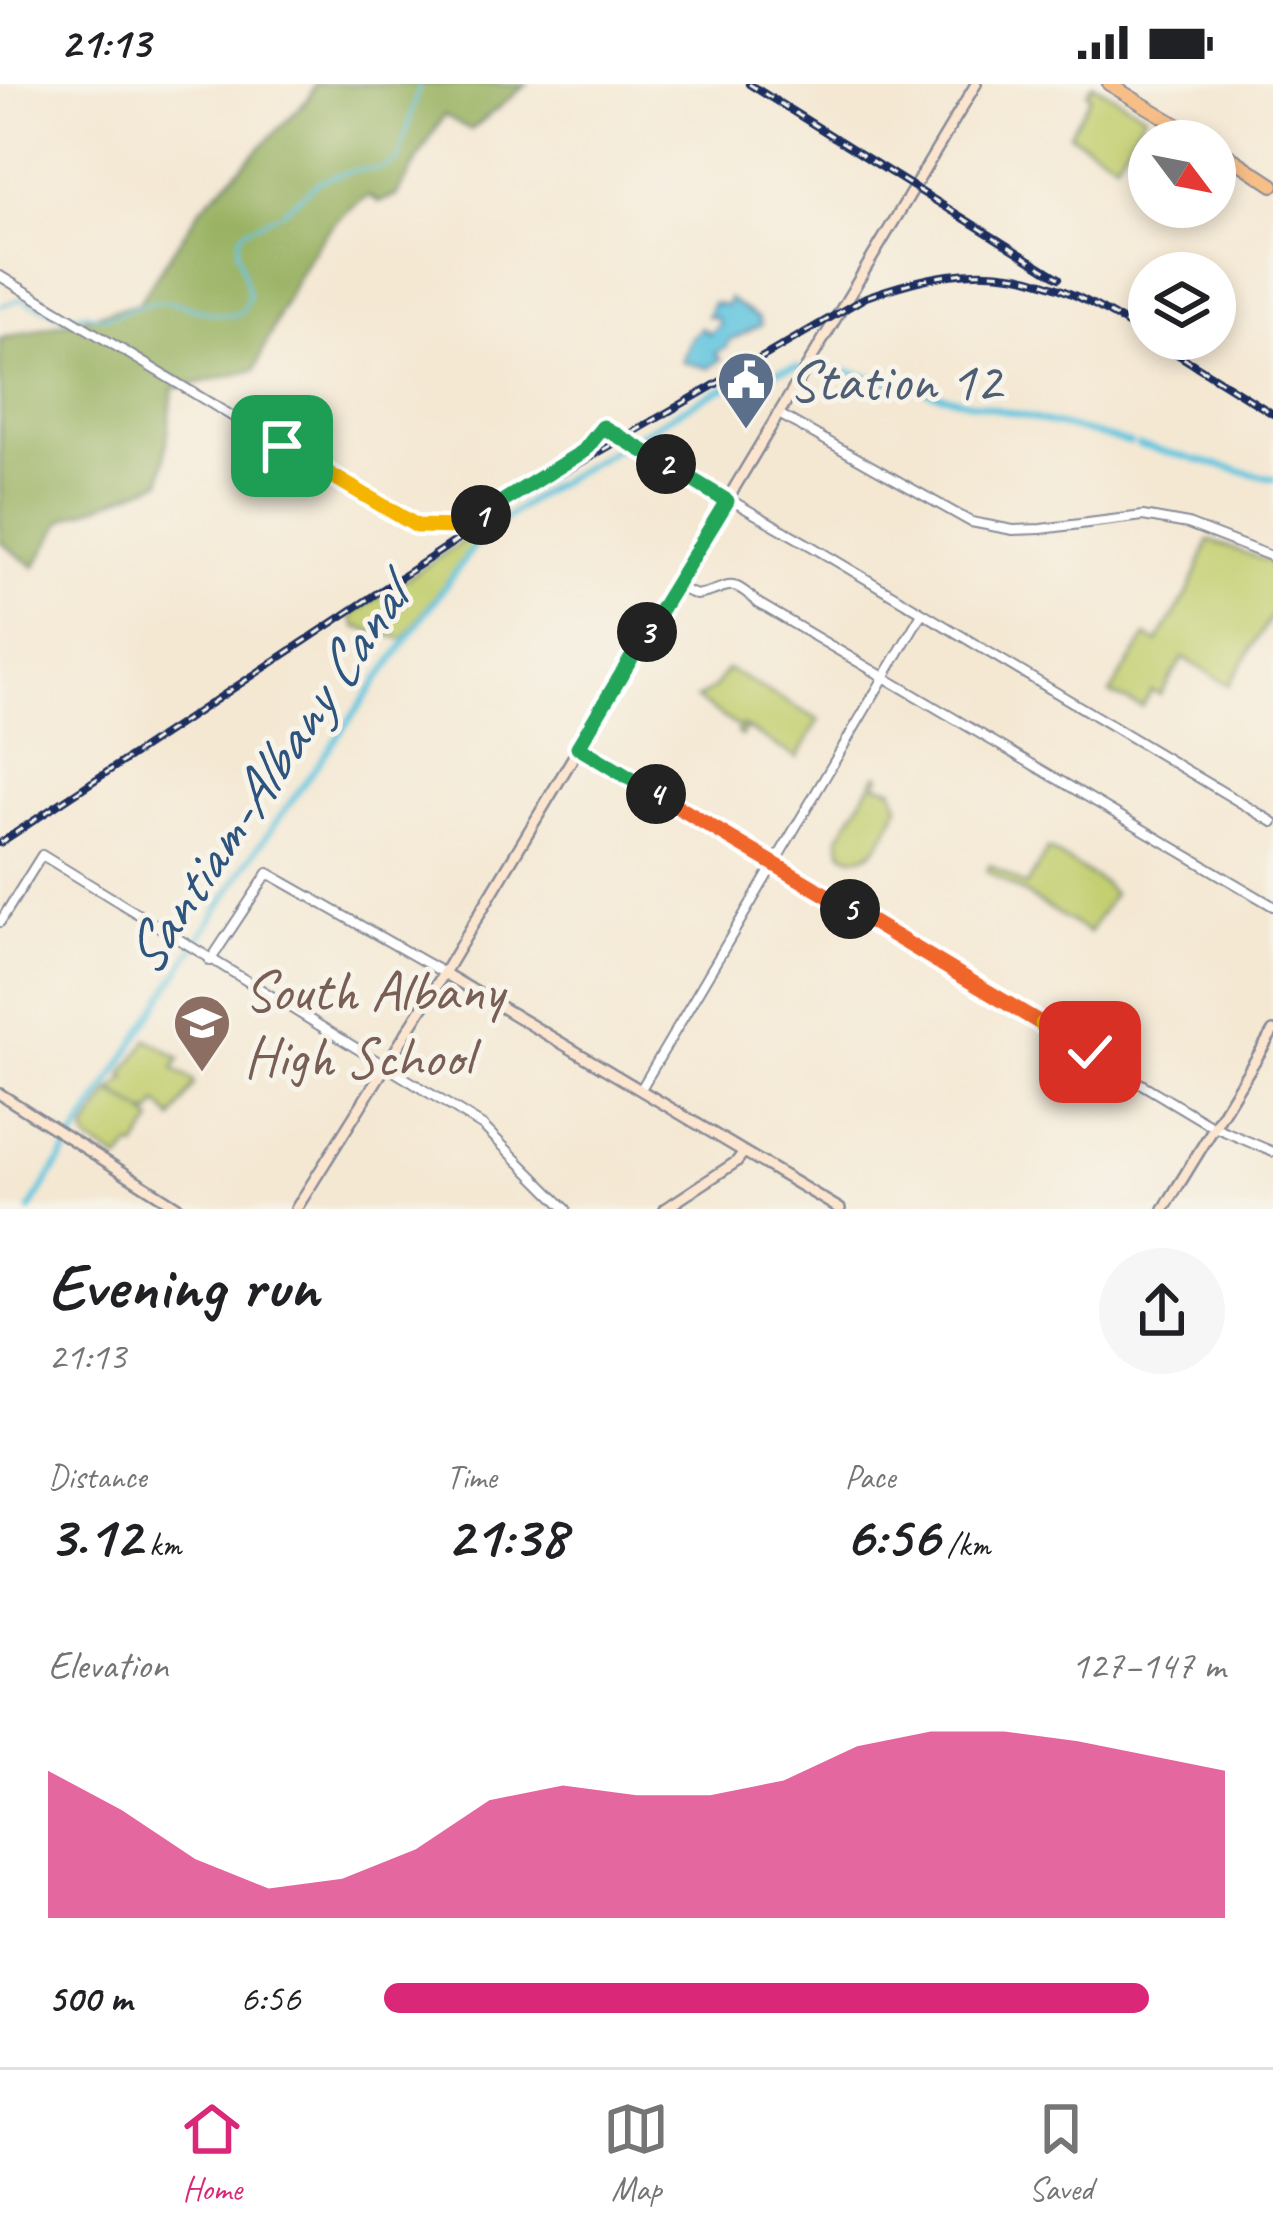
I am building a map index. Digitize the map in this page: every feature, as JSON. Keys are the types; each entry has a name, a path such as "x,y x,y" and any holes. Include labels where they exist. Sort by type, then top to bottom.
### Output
{"main road":[{"path":"296,1209 444,973 976,84"},
{"path":"1109,84 1169,120"},
{"path":"1236,161 1273,185"},
{"path":"444,973 840,1209"},
{"path":"1168,1206 1273,1031"},
{"path":"0,1094 182,1209"},
{"path":"665,1209 744,1152"}],"street":[{"path":"0,276 402,519 423,527 466,525 584,451 603,427 1273,822"},
{"path":"779,414 971,522 1014,530 1149,516 1188,524 1273,556"},
{"path":"675,586 696,596 723,584 738,585 758,603 1273,906"},
{"path":"641,1089 922,613"},
{"path":"578,747 1215,1127 1273,1152"},
{"path":"0,922 42,855 484,1126 566,1209"},
{"path":"210,962 266,873 444,973"}],"green space":[{"path":"315,84 527,84 471,130 444,115 396,196 379,202 369,196 332,226 315,248 255,370 173,389 162,481 63,520 35,567 0,542 0,339 138,304 201,208 309,98"},
{"path":"1093,84 1145,114 1141,120 1128,120 1128,142 1116,162 1069,134 1091,96 1087,93"},
{"path":"490,523 404,639 356,627 350,616"},
{"path":"1209,540 1273,563 1273,613 1229,685 1183,658 1160,695 1152,691 1142,707 1110,694 1146,636 1157,643 1188,593"},
{"path":"727,669 819,720 797,758 741,725 745,730 741,736 739,728 696,699 714,688"},
{"path":"877,774 876,784 892,788 899,805 878,845 862,857 853,857 842,852 839,837"},
{"path":"1048,849 1113,894 1089,933 987,871 990,865 1026,886"},
{"path":"148,1039 180,1058 174,1069 194,1085 173,1119 158,1103 152,1113 145,1113 153,1122 136,1148 131,1146 120,1161 88,1141 85,1132 110,1092 144,1112 112,1091 127,1078 123,1075"}],"water":[{"path":"729,299 761,325 729,341 715,353 721,359 709,368 682,362 691,338 701,328 709,334 720,324 707,316 713,303 727,305"}],"waterway":[{"path":"73,316 83,312 112,315 156,302 221,315 241,313 249,296 238,250 240,236 281,213 319,181 355,170 380,169 398,160 420,84"},
{"path":"0,306 21,299 64,317"},
{"name":"Santiam-Albany Canal","path":"632,439 732,385 799,367"},
{"name":"Santiam-Albany Canal","path":"813,367 854,373 1130,443"},
{"name":"Santiam-Albany Canal","path":"30,1209 247,863 472,549 524,504 622,445"},
{"name":"Santiam-Albany Canal","path":"1138,445 1273,479"}],"railway":[{"path":"749,84 1059,278"},
{"path":"0,843 525,495 866,297 947,275 1014,275 1077,296 1128,324"},
{"path":"1187,360 1273,414"}],"place":[{"name":"Station 12","path":"746,431"},
{"name":"South Albany High School","path":"202,1074"}],"route":[{"path":"282,446 406,521 431,529 466,525 584,451 603,427 727,501 578,747 1090,1052"}]}
